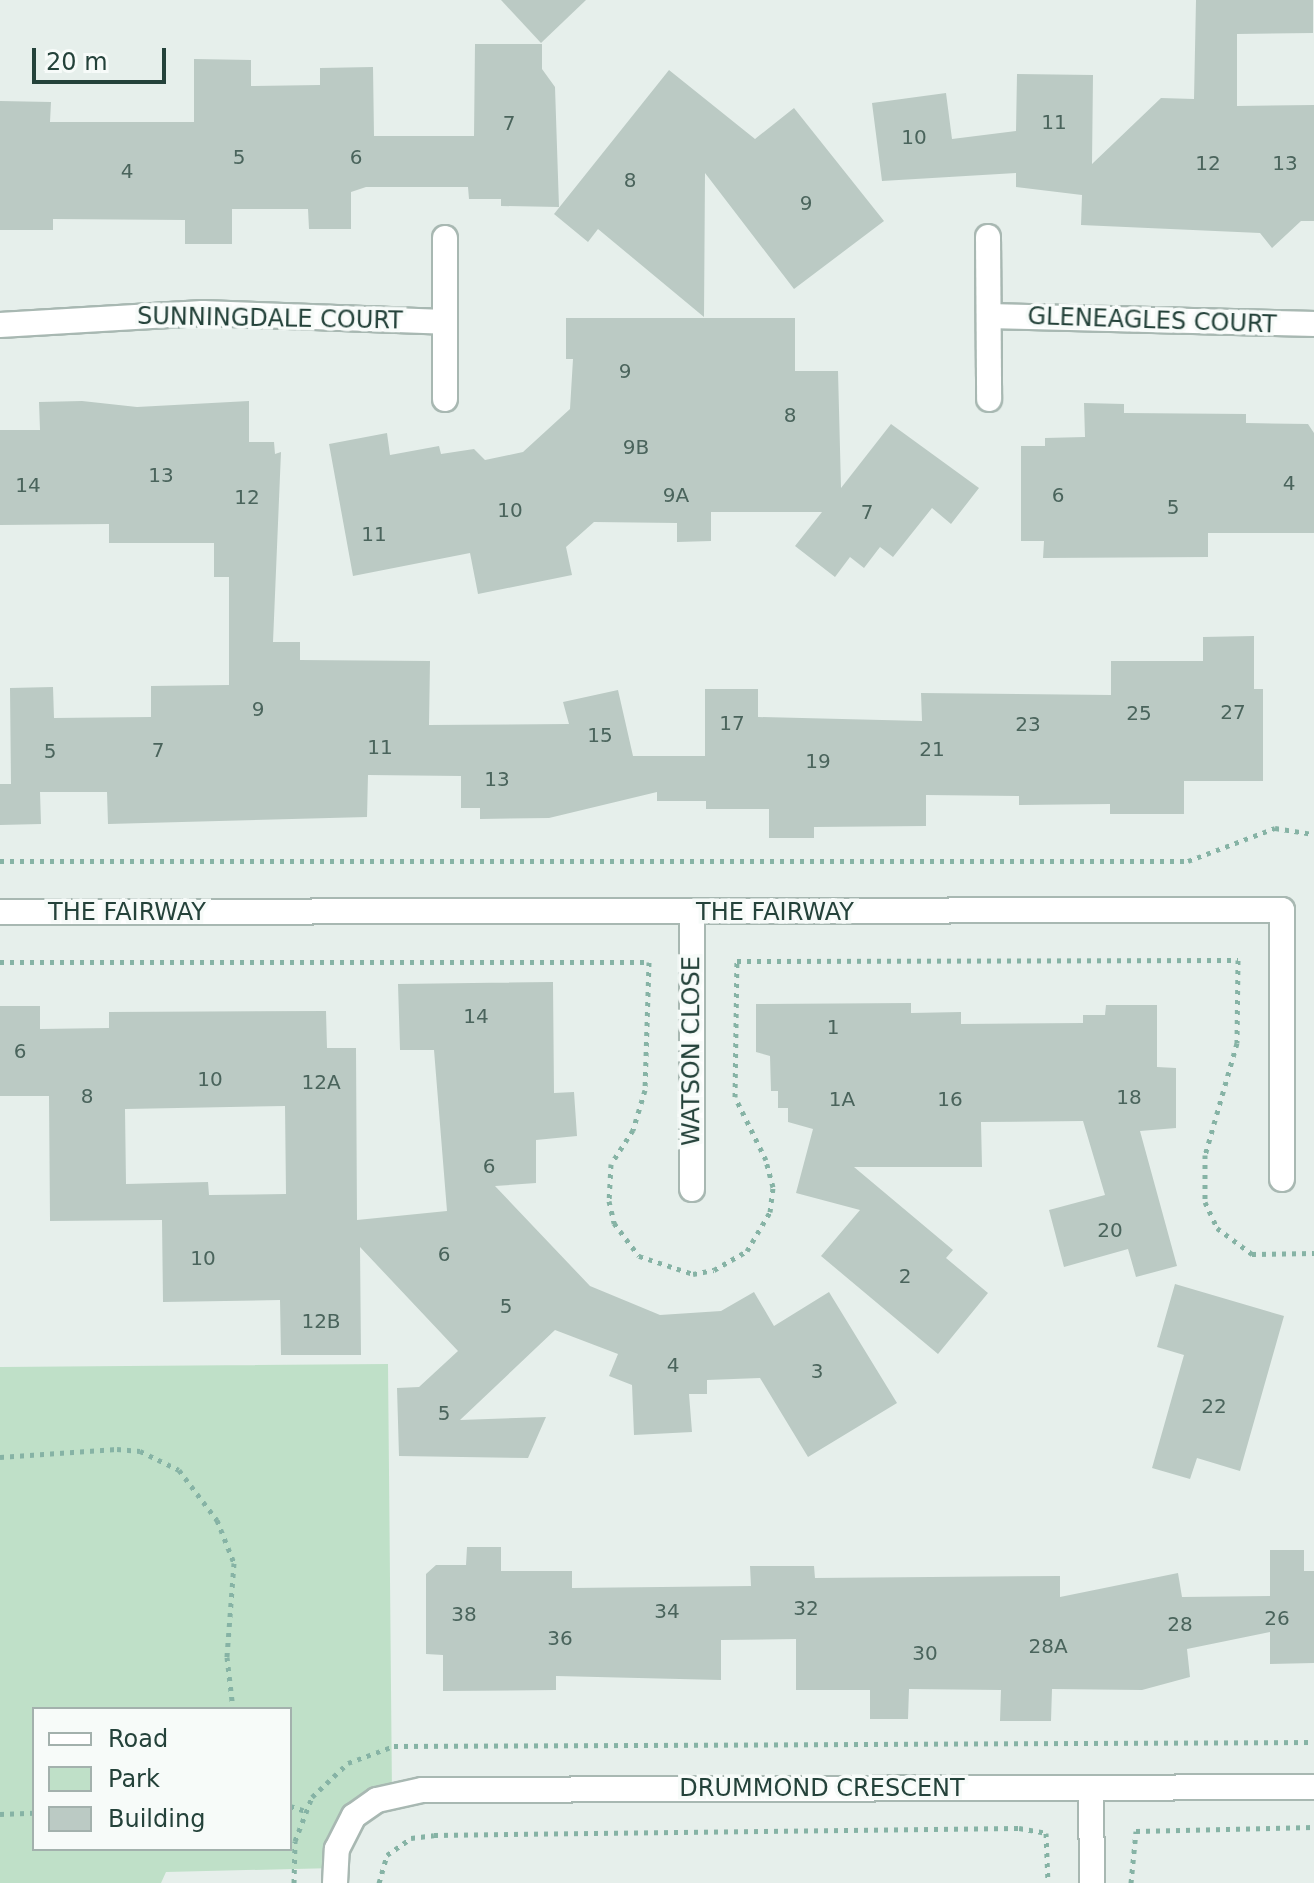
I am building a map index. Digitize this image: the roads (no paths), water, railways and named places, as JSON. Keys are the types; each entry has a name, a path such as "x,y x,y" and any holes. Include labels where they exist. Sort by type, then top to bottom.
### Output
{"street":[{"path":"988,237 989,399"},
{"path":"445,238 445,399"},
{"name":"SUNNINGDALE COURT","path":"0,325 203,313 445,322"},
{"name":"GLENEAGLES COURT","path":"990,316 1314,324"},
{"name":"THE FAIRWAY","path":"0,912 692,914 1282,910 1282,1179"},
{"name":"WATSON CLOSE","path":"692,914 692,1189"},
{"name":"DRUMMOND CRESCENT","path":"335,1883 343,1831 377,1800 422,1790 1314,1787"},
{"path":"1091,1789 1092,1883"}]}
